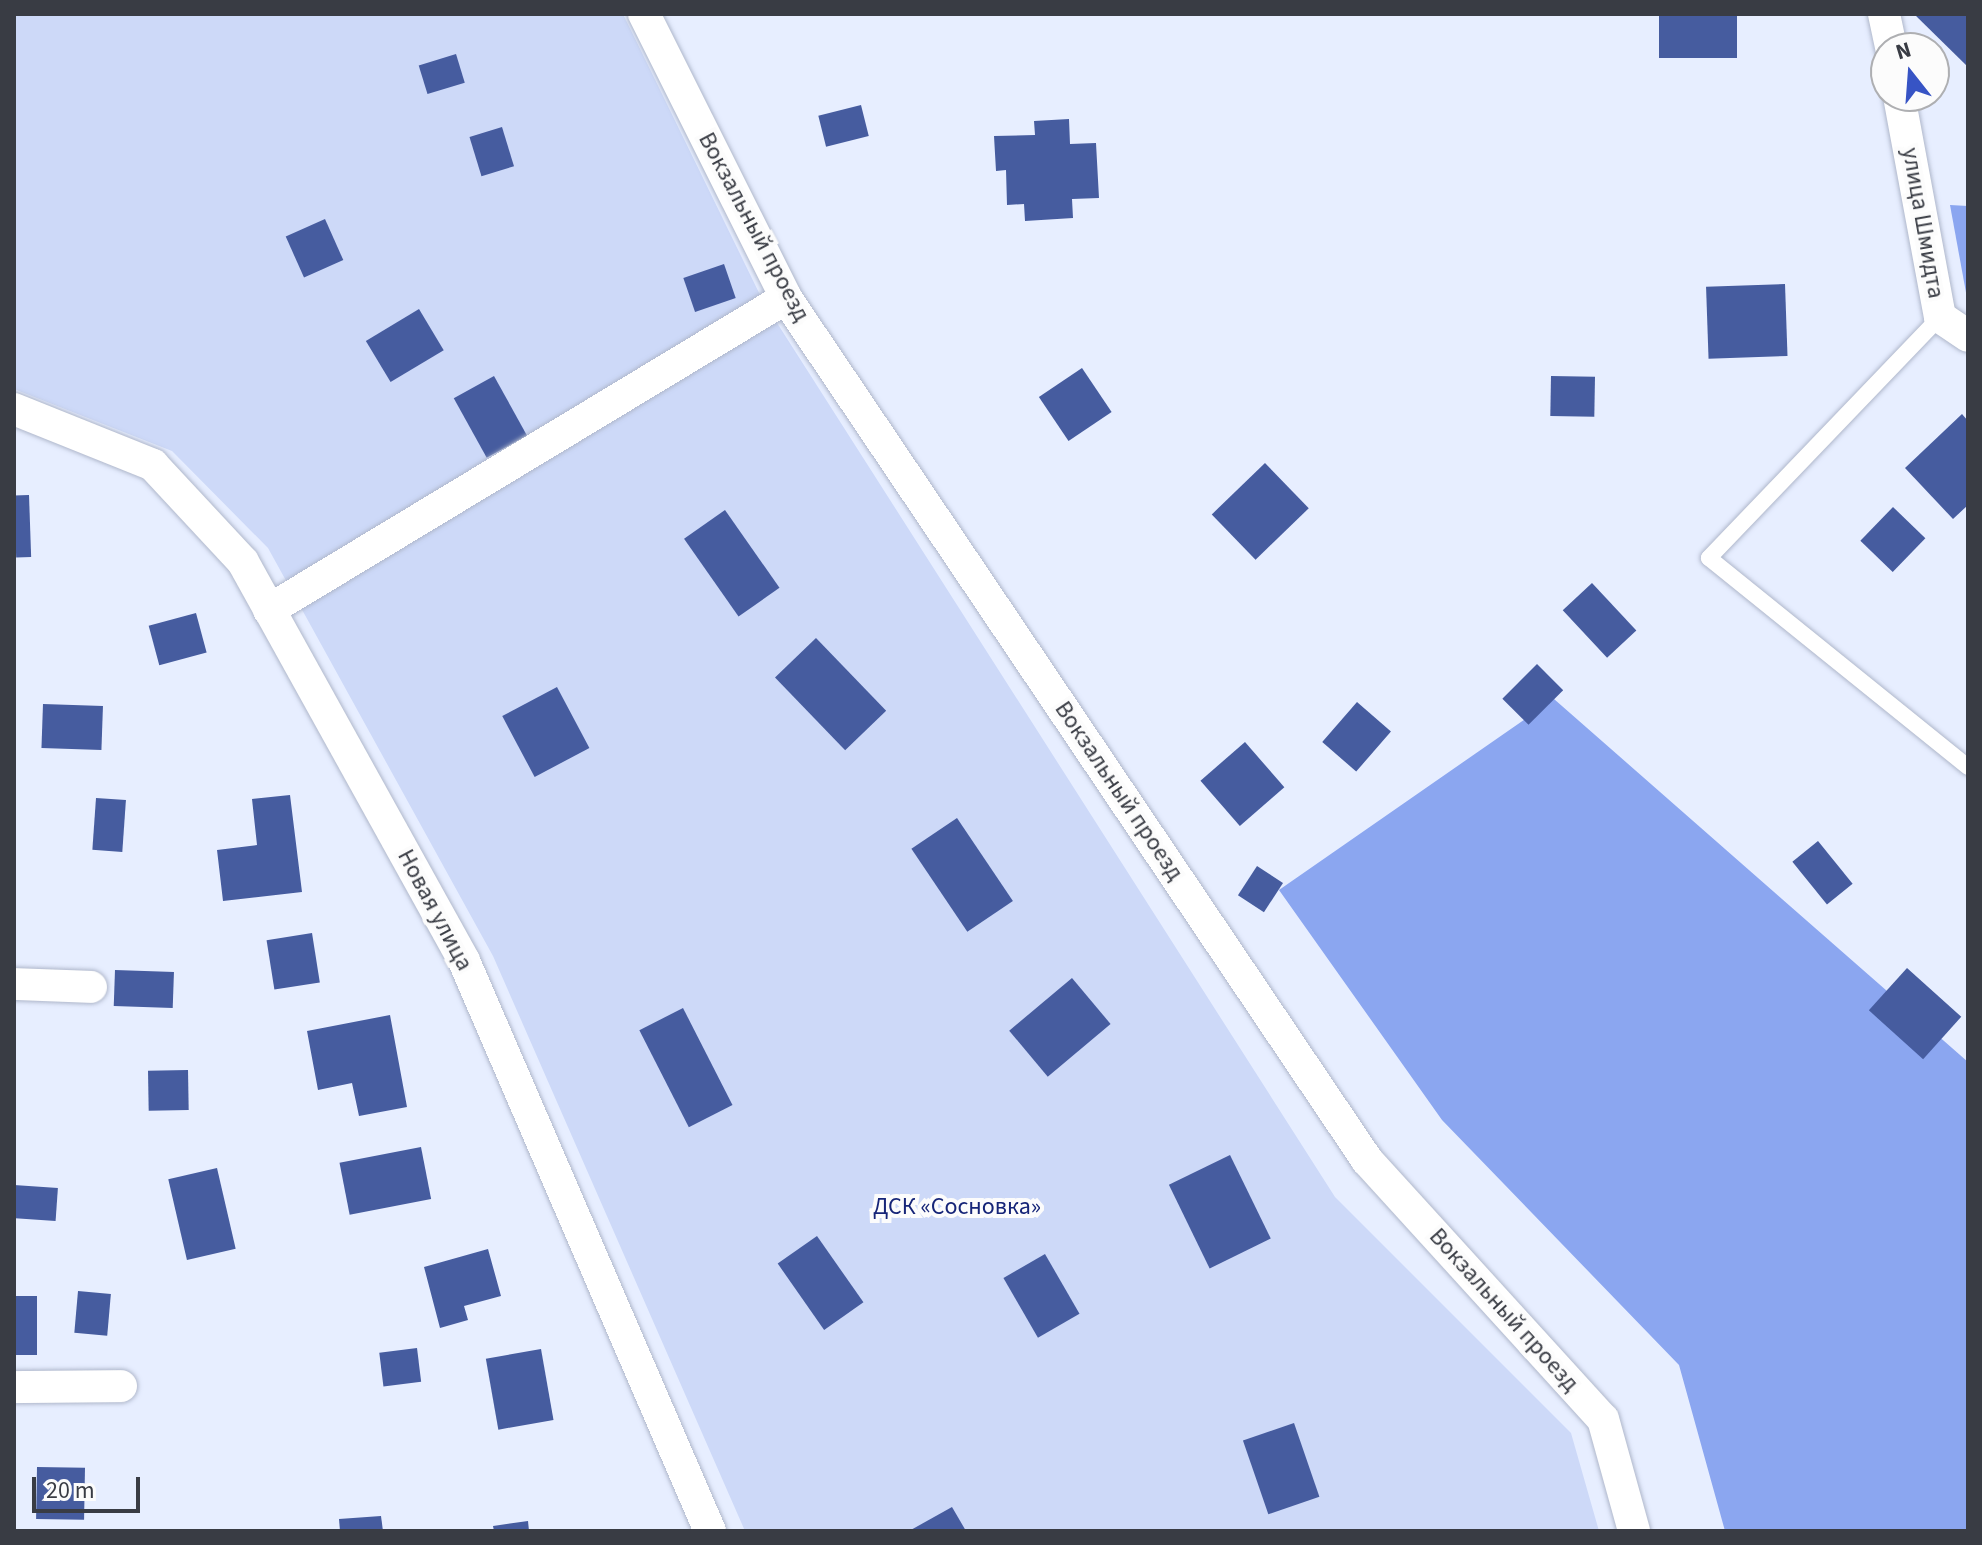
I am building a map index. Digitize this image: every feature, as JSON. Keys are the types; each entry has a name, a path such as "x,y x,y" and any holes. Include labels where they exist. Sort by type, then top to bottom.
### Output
{"street":[{"name":"Вокзальный проезд","path":"644,14 786,298 1367,1160 1603,1419 1634,1531"},
{"name":"улица Шмидта","path":"1902,112 1940,317 1968,336"},
{"path":"269,610 786,298"},
{"name":"Новая улица","path":"14,409 153,465 243,562 464,961 710,1531"},
{"path":"14,984 91,987"},
{"path":"14,1387 121,1386"}],"lane":[{"path":"1940,317 1709,558 1968,767"}],"green space":[{"name":"ДСК «Сосновка»","path":"14,14 623,14 763,301 1335,1197 1571,1433 1599,1531 745,1531 493,956 268,548 172,451 14,389"}],"shaded area":[{"path":"1950,205 1968,206 1968,299 1967,298"},
{"path":"1554,699 1968,1062 1968,1531 1725,1531 1679,1365 1442,1120 1279,890"}],"building":[{"path":"1659,14 1737,14 1737,58 1659,58"},
{"path":"1914,14 1968,14 1968,67 1950,49 1950,32 1932,32"},
{"path":"456,54 465,83 427,94 419,65"},
{"path":"861,105 869,136 826,147 818,116"},
{"path":"1069,119 1070,144 1096,143 1099,198 1072,199 1073,218 1025,221 1024,204 1007,205 1006,170 996,171 994,136 1035,135 1034,121"},
{"path":"502,127 514,166 481,176 469,137"},
{"path":"325,219 343,260 304,278 286,236"},
{"path":"724,264 736,298 695,312 683,278"},
{"path":"1785,284 1788,356 1709,359 1706,287"},
{"path":"419,309 444,350 391,382 366,341"},
{"path":"1082,368 1112,412 1069,441 1039,397"},
{"path":"494,376 527,435 487,458 454,398"},
{"path":"1551,376 1595,377 1594,417 1550,416"},
{"path":"1962,414 1968,421 1968,505 1953,519 1905,468"},
{"path":"1265,463 1309,508 1256,560 1212,514"},
{"path":"29,495 31,557 16,557 14,496"},
{"path":"1893,507 1925,538 1893,572 1860,541"},
{"path":"725,510 779,588 739,616 684,539"},
{"path":"1592,583 1636,631 1607,658 1563,610"},
{"path":"196,613 207,653 159,665 149,626"},
{"path":"816,638 886,711 845,750 775,678"},
{"path":"1537,664 1563,690 1529,725 1502,699"},
{"path":"557,687 589,748 535,777 502,716"},
{"path":"1357,702 1391,732 1356,772 1322,742"},
{"path":"43,704 103,706 101,750 41,748"},
{"path":"1245,742 1284,787 1240,826 1200,781"},
{"path":"290,795 302,892 223,901 217,850 257,845 252,799"},
{"path":"96,798 126,800 122,852 92,850"},
{"path":"957,818 1013,901 967,932 911,849"},
{"path":"1818,841 1853,884 1827,905 1792,862"},
{"path":"1257,866 1283,883 1264,912 1238,895"},
{"path":"312,933 320,982 274,990 267,940"},
{"path":"1907,968 1961,1017 1923,1059 1869,1010"},
{"path":"115,970 174,972 173,1008 114,1006"},
{"path":"1072,978 1111,1024 1048,1077 1009,1031"},
{"path":"683,1008 732,1105 689,1127 639,1030"},
{"path":"390,1015 407,1107 359,1116 352,1083 318,1090 307,1031"},
{"path":"188,1070 189,1110 149,1111 148,1071"},
{"path":"421,1147 431,1199 350,1215 340,1163"},
{"path":"1230,1155 1271,1239 1210,1268 1169,1185"},
{"path":"217,1168 236,1249 187,1260 168,1179"},
{"path":"14,1185 58,1188 56,1221 14,1218"},
{"path":"817,1236 863,1302 824,1330 778,1264"},
{"path":"488,1249 501,1296 464,1306 468,1320 440,1328 424,1267"},
{"path":"1045,1254 1080,1314 1038,1338 1003,1278"},
{"path":"78,1291 111,1294 107,1336 74,1333"},
{"path":"14,1296 37,1296 37,1355 14,1355"},
{"path":"417,1348 421,1382 383,1386 379,1353"},
{"path":"541,1349 554,1420 498,1430 486,1359"},
{"path":"1294,1423 1319,1497 1268,1514 1243,1441"},
{"path":"37,1467 85,1468 84,1520 36,1519"},
{"path":"952,1507 966,1531 909,1531"},
{"path":"381,1516 383,1531 340,1531 339,1519"},
{"path":"528,1521 529,1531 494,1531 493,1526"}]}
